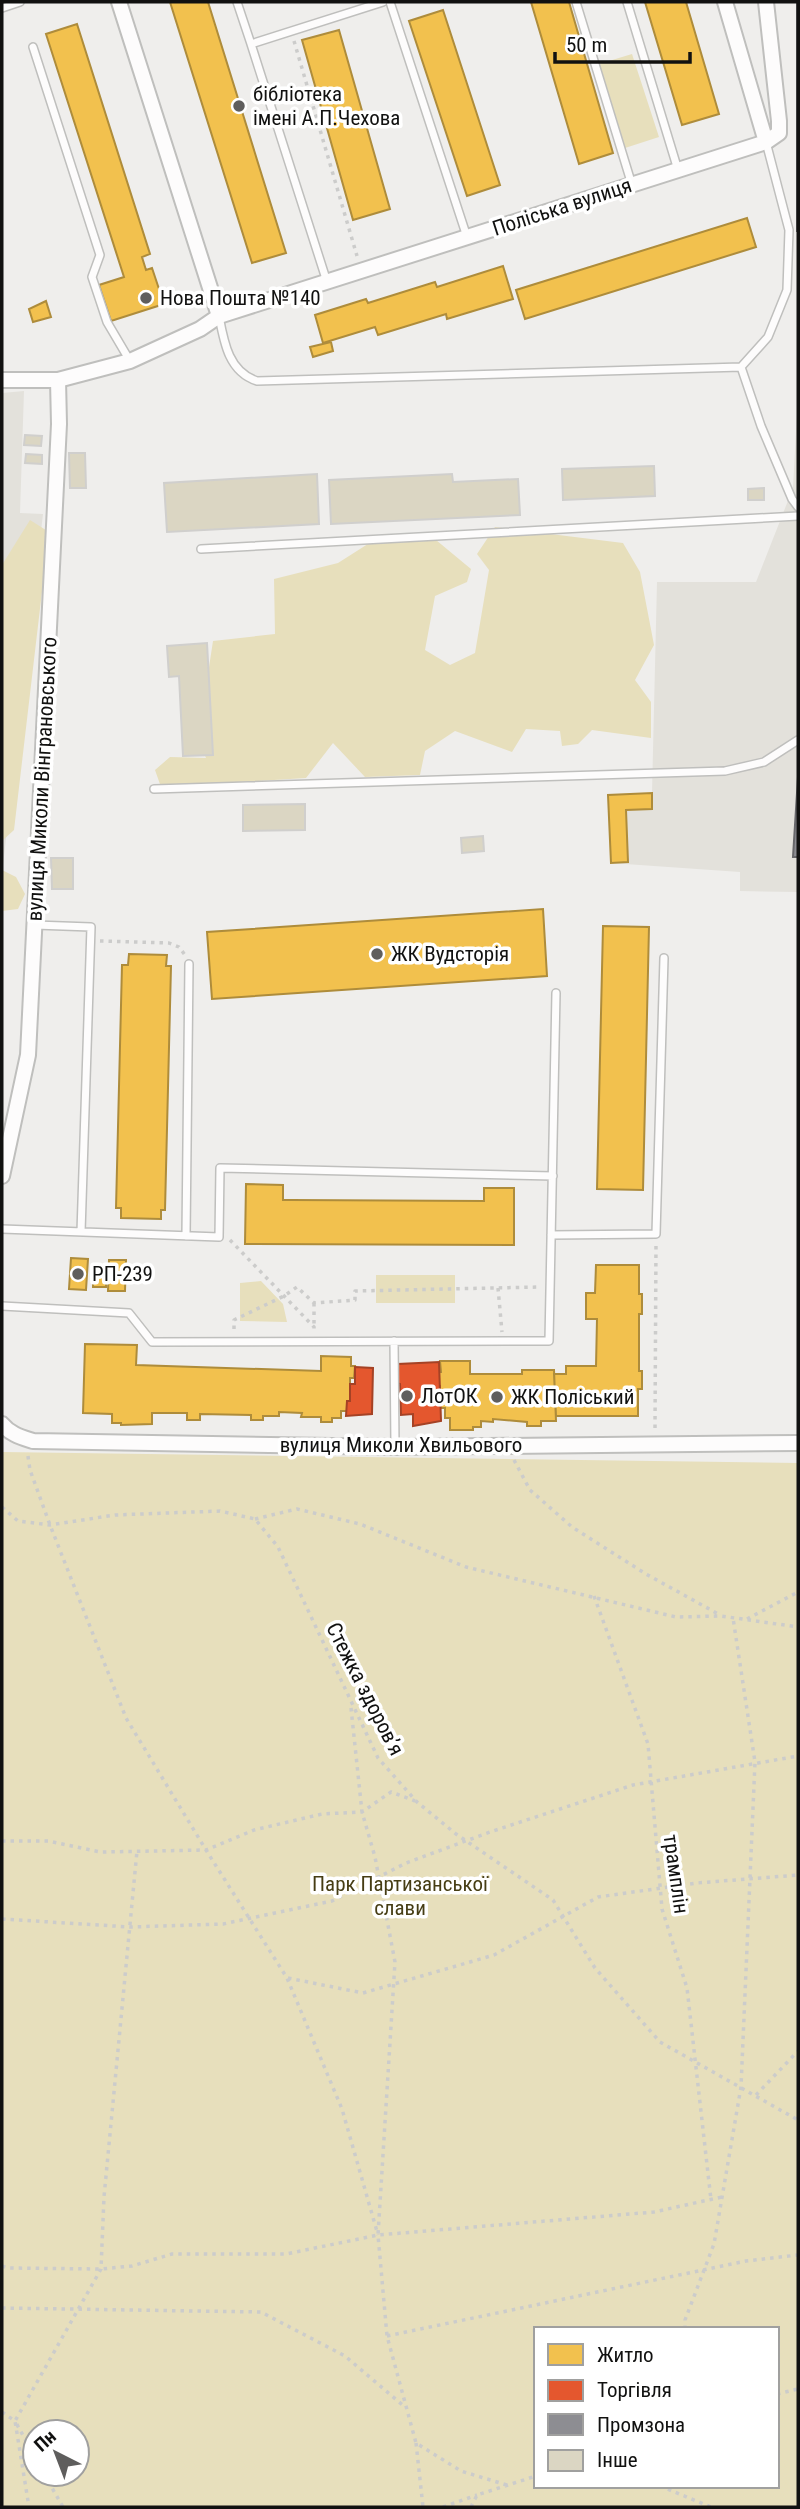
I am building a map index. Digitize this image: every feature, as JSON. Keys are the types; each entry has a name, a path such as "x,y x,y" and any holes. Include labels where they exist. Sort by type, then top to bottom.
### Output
{"street":[{"path":"119,2 219,316"},
{"path":"725,2 766,142 779,133 766,2"},
{"name":"Поліська вулиця","path":"2,380 58,380 130,361 200,329 219,316 766,142"},
{"name":"вулиця Миколи Вінграновського","path":"2,1176 29,1055 59,424 58,380"},
{"name":"вулиця Миколи Хвильового","path":"9,1430 33,1441 396,1447 798,1443"}],"lane":[{"path":"2,8 20,2"},
{"path":"237,2 327,282"},
{"path":"251,44 383,2"},
{"path":"390,2 467,237"},
{"path":"576,2 632,185"},
{"path":"627,2 678,170"},
{"path":"33,47 100,256 92,277 107,322 130,361"},
{"path":"219,316 232,364 245,377 257,381 741,367 768,337 787,290 789,230 766,142"},
{"path":"741,367 761,426 792,499 798,507"},
{"path":"201,550 798,516"},
{"path":"153,789 725,771 764,762 798,740"},
{"path":"35,925 91,926 81,1231"},
{"path":"551,1235 656,1234 664,958"},
{"path":"186,1236 189,964"},
{"path":"2,1306 129,1313 152,1342 549,1340 556,993"},
{"path":"2,1229 219,1237 220,1168 553,1176"},
{"path":"394,1341 396,1447"}],"path":[{"path":"291,31 362,271"},
{"path":"91,941 169,943 179,947 189,964"},
{"path":"219,1229 314,1327"},
{"path":"656,1234 656,1444"},
{"path":"314,1303 355,1300 355,1291 550,1286"},
{"path":"234,1342 234,1320 297,1287 314,1303 314,1341"},
{"path":"498,1287 503,1341"},
{"path":"9,1430 27,1448 30,1470 126,1718 286,1978 342,2109 378,2235"},
{"path":"507,1446 530,1490 572,1527 646,1574 721,1616"},
{"path":"2,1507 18,1521 50,1524 115,1515 220,1511 255,1520 297,1509 360,1524 466,1567 676,1617 721,1616 798,1627"},
{"name":"Стежка здоров’я","path":"255,1520 278,1547 378,1758 417,1802 466,1841 553,1900 595,1968 660,2042 798,2120"},
{"path":"745,1620 798,1592"},
{"name":"трамплін","path":"594,1596 648,1744 662,1909 687,1988 710,2200"},
{"path":"685,2327 685,2320 714,2244 741,2087 755,1762 733,1618"},
{"path":"350,1703 362,1812 379,1877 395,1962 378,2235 387,2336 416,2443 423,2507"},
{"path":"2,1919 130,1927 223,1924 249,1919 332,1901 407,1863 633,1785 798,1756"},
{"path":"2,1841 48,1841 100,1852 206,1850 265,1827 323,1814 362,1812 391,1792 417,1802"},
{"path":"29,2507 15,2421 102,2269 104,2197 136,1851"},
{"path":"286,1978 363,1993 494,1955 598,1897 798,1875"},
{"path":"755,2095 798,2051"},
{"path":"2,2266 102,2269 132,2266 172,2254 286,2254 378,2235 654,2212 722,2197"},
{"path":"387,2336 746,2261 798,2255"},
{"path":"2,2308 261,2312 345,2356 407,2408"},
{"path":"779,2394 798,2389"},
{"path":"2,2413 15,2421 21,2432"},
{"path":"416,2443 461,2471 510,2486"},
{"path":"443,2507 534,2477"},
{"path":"52,2488 63,2507"},
{"path":"665,2488 711,2507"},
{"path":"471,2507 477,2495"}],"shaded area":[{"path":"24,391 20,513 43,514 2,874 2,393"},
{"path":"798,393 798,892 740,891 740,872 611,863 608,795 652,793 657,582 756,582 793,488"}],"green space":[{"path":"632,54 659,137 625,148 599,64"},
{"path":"30,520 49,532 14,830 2,841 2,565"},
{"path":"495,527 623,543 640,572 654,645 635,680 651,702 651,738 592,730 578,744 562,746 560,731 526,729 512,752 455,731 425,751 420,775 365,777 333,743 306,778 161,787 155,770 170,757 206,758 198,739 213,641 275,634 274,579 338,563 382,535 436,540 471,569 467,582 435,596 425,650 450,665 475,653 489,570 477,554"},
{"path":"2,870 16,877 25,894 18,909 2,911"},
{"path":"376,1275 455,1275 455,1303 376,1303"},
{"path":"261,1281 283,1304 287,1322 240,1321 240,1283"},
{"name":"Парк Партизанської слави","path":"2,1452 798,1463 798,2507 2,2507"}],"building: Житло":[{"path":"170,2 208,2 286,253 252,263"},
{"path":"531,2 569,2 613,153 579,164"},
{"path":"645,2 686,2 719,114 682,125"},
{"path":"443,10 500,185 467,196 409,21"},
{"path":"77,24 150,254 142,257 146,270 152,268 164,304 111,321 99,285 124,277 46,34"},
{"path":"339,30 390,209 353,220 302,40"},
{"path":"747,218 756,247 525,319 516,290"},
{"path":"503,266 513,299 447,319 446,314 378,335 375,327 323,343 315,315 366,299 368,303 435,282 437,287"},
{"path":"46,301 51,317 33,322 29,309"},
{"path":"331,342 333,351 313,357 310,347"},
{"path":"652,793 652,809 626,810 628,862 611,863 608,795"},
{"name":"ЖК Вудсторія","path":"543,909 547,976 212,999 207,932"},
{"path":"603,926 649,927 643,1190 597,1189"},
{"path":"129,954 167,955 166,966 171,966 165,1210 161,1210 161,1219 121,1218 121,1208 116,1208 122,965 128,965"},
{"path":"246,1184 283,1185 283,1200 484,1201 484,1188 514,1188 514,1245 245,1244"},
{"name":"РП-239","path":"71,1258 88,1259 86,1290 69,1289"},
{"path":"109,1260 126,1260 125,1291 108,1291"},
{"path":"596,1265 639,1265 642,1314 639,1314 639,1371 642,1371 642,1389 638,1389 638,1416 556,1416 554,1374 566,1374 566,1366 596,1366 597,1319 586,1319 586,1293 595,1293"},
{"path":"93,1269 106,1270 106,1287 93,1287"},
{"path":"85,1344 137,1345 136,1365 321,1371 321,1356 351,1357 351,1366 355,1366 354,1378 350,1378 347,1411 341,1411 341,1418 332,1418 332,1422 321,1422 321,1417 301,1417 302,1413 279,1412 279,1416 263,1416 263,1420 251,1420 251,1415 200,1414 200,1420 187,1420 187,1413 152,1413 152,1424 121,1425 112,1423 112,1414 83,1413"},
{"name":"ЖК Поліський","path":"440,1361 470,1361 470,1374 522,1374 522,1370 554,1370 556,1421 541,1421 541,1426 527,1426 527,1422 493,1419 493,1422 481,1421 481,1427 473,1427 473,1430 450,1430 450,1418 445,1418 445,1408 440,1408 440,1386 435,1386 436,1372 441,1372"}],"building: Торгівля":[{"path":"439,1362 441,1421 413,1426 413,1414 401,1415 400,1384 396,1383 398,1364"},
{"path":"355,1367 373,1368 372,1414 346,1416 347,1401 350,1401 350,1384 355,1384"}],"building: Промзона":[{"path":"797,2 798,231 797,231"},
{"path":"798,777 798,857 793,857"}],"building: Інше":[{"path":"25,435 42,436 41,446 24,445"},
{"path":"69,453 85,453 86,488 70,488"},
{"path":"26,454 42,455 42,464 25,463"},
{"path":"654,466 655,496 563,500 562,469"},
{"path":"317,474 319,524 167,532 164,483"},
{"path":"452,474 453,482 518,479 520,515 331,524 329,480"},
{"path":"764,488 764,500 748,500 748,489"},
{"path":"207,643 213,755 183,756 179,676 169,677 167,646"},
{"path":"305,804 305,830 243,831 243,805"},
{"path":"483,836 484,851 462,853 461,838"},
{"path":"51,858 73,858 73,889 52,889"}],"place":[{"name":"бібліотека імені А.П.Чехова","path":"239,106"},
{"name":"Нова Пошта №140","path":"146,298"},
{"name":"ЖК Вудсторія","path":"377,954"},
{"name":"РП-239","path":"78,1274"},
{"name":"ЛотОК","path":"407,1396"},
{"name":"ЖК Поліський","path":"497,1397"}]}
